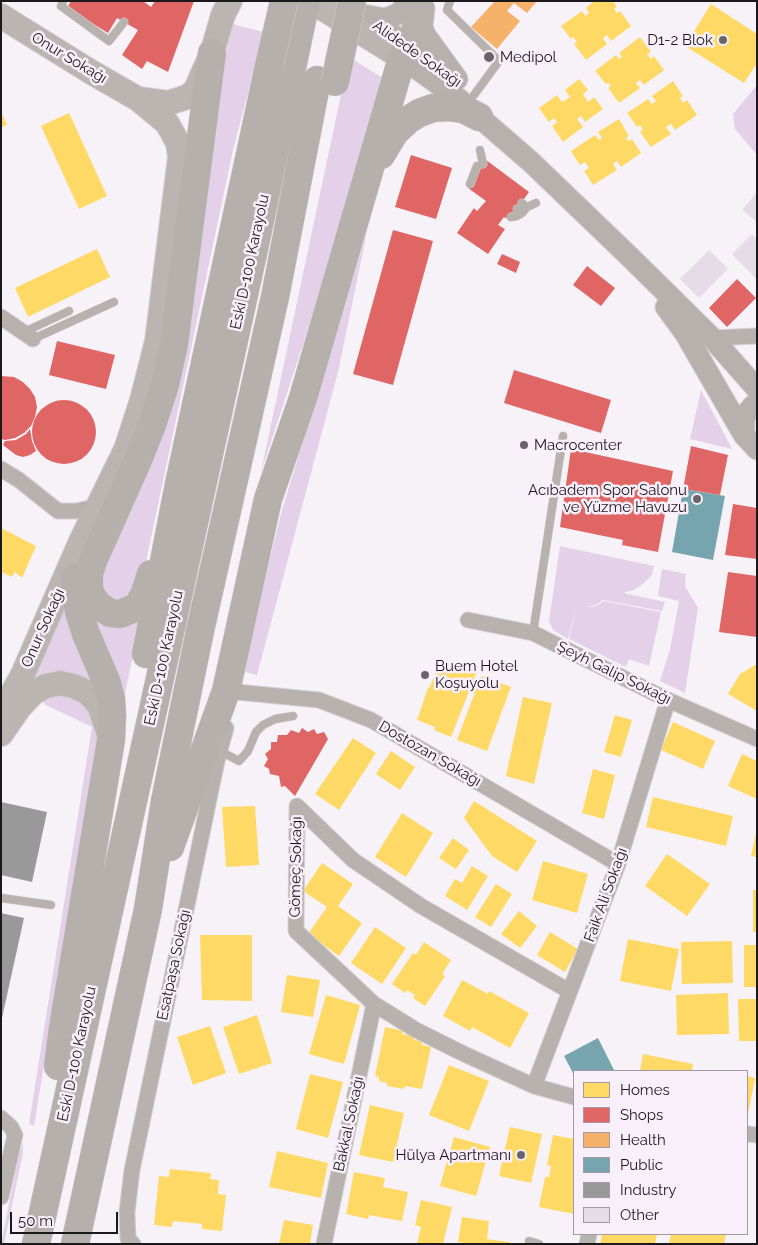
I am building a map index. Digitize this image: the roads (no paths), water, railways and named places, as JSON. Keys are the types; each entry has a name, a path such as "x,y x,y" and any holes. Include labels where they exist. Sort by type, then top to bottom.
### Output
{"highway":[{"path":"280,69 284,1"},
{"path":"74,1067 100,886 179,484 280,69 306,1"},
{"path":"326,81 335,1"},
{"path":"326,81 356,8"},
{"path":"148,909 230,692 268,499 303,398 405,51"},
{"path":"179,484 144,594 137,606 120,614 110,613 98,605 92,597 89,588 89,574 105,533 125,492 165,385 174,344 212,53"},
{"name":"Eski D-100 Karayolu","path":"38,1235 245,287 280,69"},
{"name":"Eski D-100 Karayolu","path":"75,1244 148,909 171,773 200,631 326,81"},
{"path":"344,257 381,155 395,132 414,116 433,108 463,109 476,106"},
{"path":"38,1235 63,1027 111,740 111,698 99,661 86,634 75,590 82,541"}],"main road":[{"path":"311,1 405,51"},
{"path":"340,1 356,8"},
{"path":"138,99 168,103 187,97 195,91 212,53 226,6"},
{"name":"Onur Sokağı","path":"1,16 138,99 167,123 178,143 180,157 157,341 142,400 126,449 82,541 3,724"},
{"path":"3,724 33,693 46,686 60,683 86,692 99,704 111,740"}],"street":[{"path":"356,8 385,19 398,14 412,1"},
{"path":"405,51 424,1"},
{"path":"424,1 422,27 425,35 457,79"},
{"name":"Alidede Sokağı","path":"356,8 438,83 476,106"},
{"name":"Alidede Sokağı","path":"405,51 457,79 476,106 631,258"},
{"path":"631,258 754,378"},
{"path":"631,258 685,333 750,442"},
{"path":"1,317 29,336"},
{"path":"712,338 757,336"},
{"path":"750,442 744,417 753,406 757,406"},
{"path":"1,469 19,480 58,511 76,511 90,508 101,501"},
{"name":"Şeyh Galip Sokağı","path":"468,620 533,633 668,700 757,739"},
{"name":"Esatpaşa Sokağı","path":"131,1241 127,1212 132,1170 220,751 230,692"},
{"name":"Dostozan Sokağı","path":"230,692 319,700 371,720 618,864"},
{"name":"Faik Ali Sokağı","path":"534,1086 618,864 668,700"},
{"name":"Gömeç Sokağı","path":"569,991 421,906 353,860 297,806 296,931 374,1004 416,1030 462,1054 534,1086 573,1097"},
{"name":"Bakkal Sokağı","path":"324,1244 374,1004"},
{"path":"1,1118 11,1127 15,1135 1,1197"}],"lane":[{"path":"63,1 61,6 109,41 124,22"},
{"path":"450,1 447,10 499,61 476,106"},
{"path":"511,217 517,216 522,208 536,203"},
{"path":"29,336 114,302"},
{"path":"29,336 69,311"},
{"path":"533,633 563,436"},
{"path":"220,751 240,761 248,751 256,732 263,725 275,719 294,716"},
{"path":"1,898 50,905"},
{"path":"529,1240 539,1244"}],"place":[{"name":"D1-2 Blok","path":"723,40"},
{"name":"Medipol","path":"489,57"},
{"name":"Macrocenter","path":"524,445"},
{"name":"Acıbadem Spor Salonu ve Yüzme Havuzu","path":"697,499"},
{"name":"Buem Hotel Koşuyolu","path":"425,675"},
{"name":"Hülya Apartmanı","path":"521,1155"}]}
